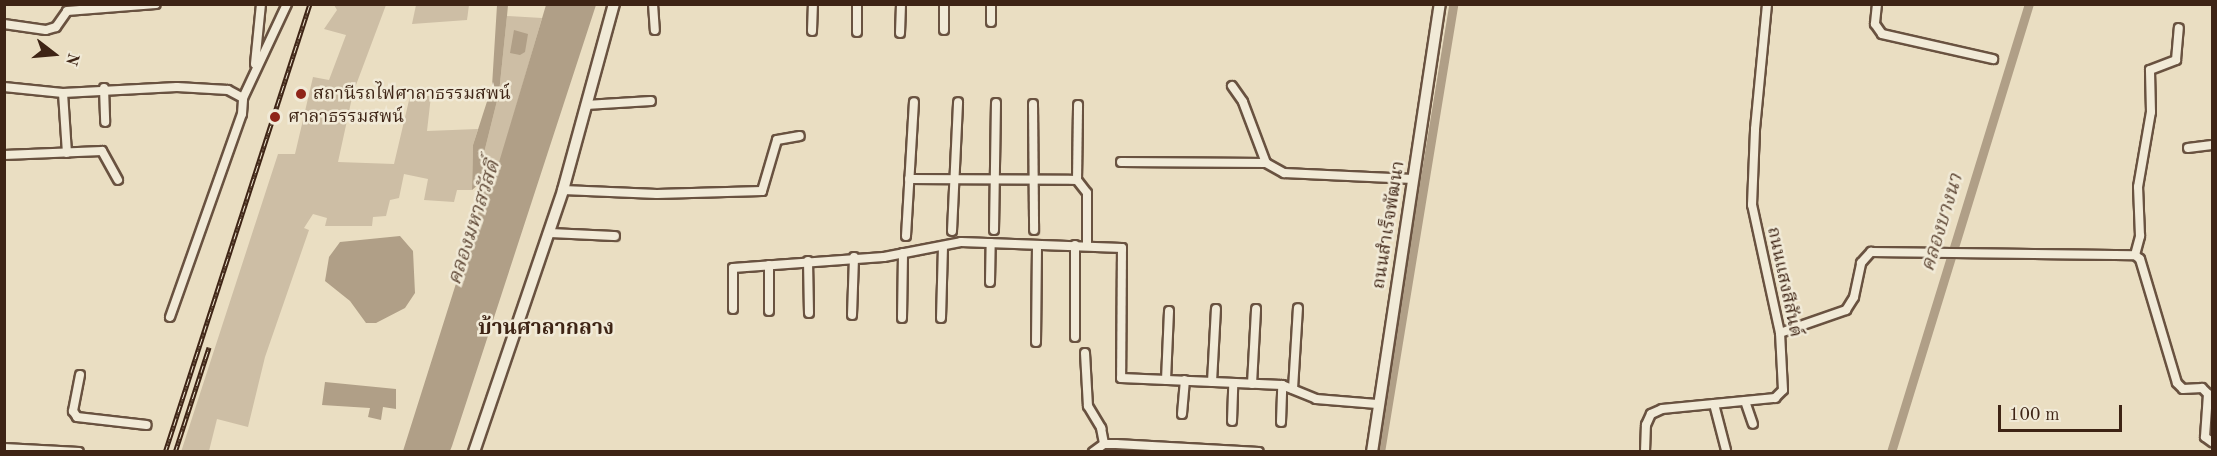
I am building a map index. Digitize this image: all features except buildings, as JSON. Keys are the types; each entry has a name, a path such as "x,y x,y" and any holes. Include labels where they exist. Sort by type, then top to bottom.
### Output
{"street":[{"path":"4,24 46,30 56,27 67,11 156,4"},
{"path":"255,71 261,4"},
{"path":"170,317 242,114 243,98 287,4"},
{"path":"474,452 563,190 614,4"},
{"path":"653,4 655,30"},
{"path":"812,31 813,4"},
{"path":"857,4 857,32"},
{"path":"900,33 901,4"},
{"path":"944,4 944,30"},
{"path":"991,22 992,4"},
{"name":"ถนนสำเร็จพัฒนา","path":"1372,452 1377,404 1440,4"},
{"name":"ถนนแสงสีสันต์","path":"1645,452 1646,425 1651,414 1662,409 1775,398 1783,390 1780,333 1752,205 1767,4"},
{"path":"1877,4 1875,24 1882,34 1994,59"},
{"path":"2135,255 2140,236 2138,187 2151,112 2150,70 2176,60 2179,28"},
{"path":"1233,86 1243,102 1266,163"},
{"path":"4,87 63,93 104,88 228,90 243,98"},
{"path":"104,88 105,122"},
{"path":"63,93 67,153"},
{"path":"586,105 651,101"},
{"path":"906,236 914,102"},
{"path":"952,231 958,102"},
{"path":"994,230 996,103"},
{"path":"1033,104 1034,230"},
{"path":"1078,105 1077,180 1087,192 1087,246"},
{"path":"563,190 657,194 762,191 777,140 800,136"},
{"path":"2188,148 2212,145"},
{"path":"4,155 102,151 118,180"},
{"path":"1121,162 1266,163 1284,173 1413,179"},
{"path":"909,179 1077,180"},
{"path":"549,233 615,236"},
{"path":"732,309 733,268 854,257 884,257 943,246 991,243 1122,248 1121,378 1282,385 1316,399 1377,404"},
{"path":"990,282 991,243"},
{"path":"1036,342 1037,245"},
{"path":"1075,337 1076,245"},
{"path":"941,318 943,246"},
{"path":"902,318 903,252"},
{"path":"1780,333 1846,310 1854,297 1861,263 1870,252 1936,255 2114,252 2135,255 2140,259 2177,383 2183,389 2202,388 2208,394 2205,437 2212,442"},
{"path":"852,315 854,257"},
{"path":"808,261 808,313"},
{"path":"769,265 770,311"},
{"path":"1293,390 1298,308"},
{"path":"1212,382 1216,309"},
{"path":"1252,384 1256,309"},
{"path":"1166,380 1169,311"},
{"path":"1085,353 1088,406 1101,428 1104,444"},
{"path":"80,375 73,411 77,417 147,425"},
{"path":"1182,414 1185,380"},
{"path":"1232,421 1233,383"},
{"path":"1281,422 1282,385"},
{"path":"1745,401 1753,424"},
{"path":"1714,404 1726,450"},
{"path":"1093,452 1104,444 1259,452"},
{"path":"4,448 80,452"}],"shaded area":[{"path":"334,5 386,5 353,93 338,162 394,164 410,96 431,96 427,131 478,129 473,145 472,190 457,190 454,202 424,200 428,179 404,174 399,198 390,200 386,216 373,217 372,226 325,226 327,218 313,214 304,228 309,230 265,357 248,427 217,419 209,451 181,452 278,154 295,154 313,77 329,80 346,35 324,29 337,10"},
{"path":"416,5 469,5 467,20 412,24"},
{"path":"497,5 508,5 499,93 483,157 483,170 494,179 546,5 596,5 450,451 403,451 484,195 479,184 472,190 473,145 492,86"},
{"path":"507,16 542,18 495,179 483,170 483,157 499,93"},
{"path":"514,30 528,34 525,52 520,55 510,53"},
{"path":"400,236 413,251 415,293 405,308 376,323 366,323 350,301 325,281 329,257 340,242"},
{"path":"325,382 396,389 396,409 383,407 381,420 368,417 370,408 322,405"}],"waterway":[{"path":"1380,452 1453,4"},
{"name":"คลองบางนา","path":"1891,452 2029,4"}],"railway":[{"path":"165,452 310,4"},
{"path":"175,452 209,347"}],"place":[{"name":"สถานีรถไฟศาลาธรรมสพน์","path":"301,94"},
{"name":"ศาลาธรรมสพน์","path":"275,117"}],"district":[{"name":"บ้านศาลากลาง","path":"546,329"}],"water label":[{"name":"คลองมหาสวัสดิ์","path":"475,223"}]}
